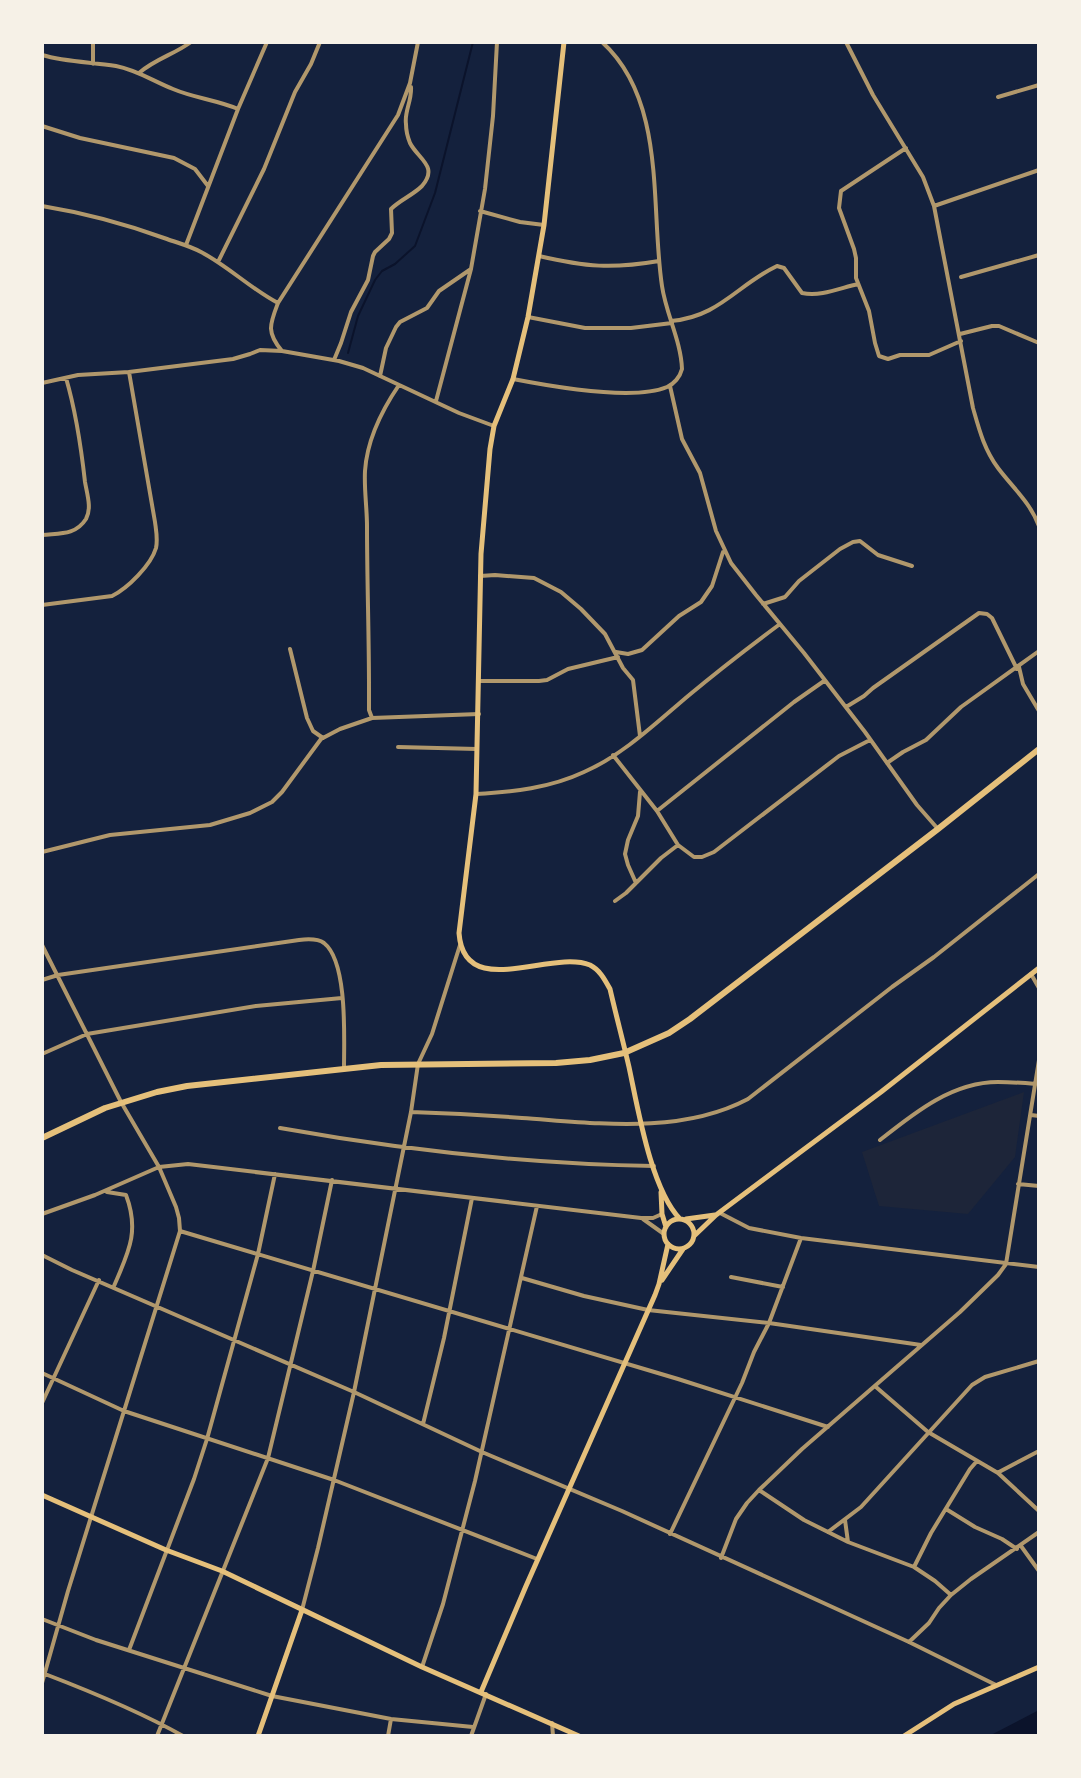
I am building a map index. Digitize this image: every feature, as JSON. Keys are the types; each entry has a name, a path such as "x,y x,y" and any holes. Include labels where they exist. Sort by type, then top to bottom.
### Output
{"highway":[{"path":"42,1138 121,1102 187,1086 344,1068 556,1063 624,1053 669,1033 690,1019 1039,749"}],"main road":[{"path":"483,1693 537,1559 659,1284 668,1244 661,1191 610,989 603,976 589,965 562,962 502,970 486,968 466,958 460,945 476,794 480,576 485,499 494,426 513,379 539,256 564,42"},
{"path":"659,1284 683,1249 718,1214 1039,968"},
{"path":"661,1191 672,1211 691,1224 694,1236"},
{"path":"665,1230 670,1222 718,1214"},
{"path":"668,1244 683,1249"},
{"path":"42,1495 166,1550 222,1571 422,1667 579,1736"},
{"path":"258,1736 302,1610"},
{"path":"904,1736 954,1704 1039,1667"}],"street":[{"path":"93,42 93,64"},
{"path":"139,73 191,42"},
{"path":"186,245 267,42"},
{"path":"218,262 264,169 295,92 320,42"},
{"path":"282,351 270,334 270,323 278,303 398,115 410,83 418,42"},
{"path":"436,402 471,269 492,124 497,42"},
{"path":"513,379 598,391 642,392 670,386 681,375 672,322 662,289 652,164 643,113 629,76 602,42"},
{"path":"846,42 873,95 923,177 934,206 982,440 1000,471 1025,499 1039,526"},
{"path":"42,55 116,66 196,98 238,109"},
{"path":"336,360 351,312 368,280 375,252 392,233 391,209 424,184 429,173 428,166 411,143 406,127 412,98 410,83"},
{"path":"998,97 1039,85"},
{"path":"42,126 80,138 174,158 195,169 208,186"},
{"path":"906,148 845,188 839,196 839,208 856,258 855,275 869,311 877,352 883,359 900,355 929,355 961,341"},
{"path":"934,206 1039,170"},
{"path":"42,206 86,213 186,245 218,262 278,303"},
{"path":"480,211 544,225"},
{"path":"961,277 1039,255"},
{"path":"539,256 573,264 610,267 659,261"},
{"path":"528,317 585,328 638,327 689,319 708,312 777,266 784,268 802,293 808,295 858,284"},
{"path":"380,376 386,348 396,327 427,308 439,291 471,269"},
{"path":"960,334 999,326 1039,343"},
{"path":"42,383 233,359 260,350 282,351 336,360 494,426"},
{"path":"42,605 112,596 122,591 152,556 156,546 153,507 129,372"},
{"path":"42,535 66,534 75,530 85,520 89,507 79,430 66,378"},
{"path":"372,718 369,710 365,470 378,422 386,403 399,385"},
{"path":"670,386 682,439 700,473 724,550 740,575 846,707 938,829"},
{"path":"763,604 785,597 799,581 853,542 860,541 878,555 912,566"},
{"path":"479,681 547,680 568,669 642,650 679,616 701,602 712,586 724,550"},
{"path":"480,576 534,578 561,592 581,609 605,634 634,683 640,736"},
{"path":"846,707 979,613 992,618 1039,711"},
{"path":"476,794 535,788 585,772 640,736 780,624"},
{"path":"290,649 307,718 313,731 323,738"},
{"path":"887,763 926,740 961,707 1039,651"},
{"path":"657,811 824,681"},
{"path":"42,852 110,835 210,825 250,813 276,798 290,784 323,738 349,725 372,718 479,714"},
{"path":"613,755 657,811 678,845 694,857 702,857 714,852 839,756 870,740"},
{"path":"398,747 477,749"},
{"path":"636,883 625,854 638,816 640,790"},
{"path":"615,901 678,845"},
{"path":"411,1112 642,1125 711,1113 737,1104 748,1099 1039,874"},
{"path":"42,980 58,975 299,940 317,940 325,943 339,969 345,1027 344,1068"},
{"path":"42,945 121,1102 159,1167 176,1207 180,1231 42,1683"},
{"path":"302,1610 354,1392 418,1064 432,1034 460,945"},
{"path":"1031,974 1039,988"},
{"path":"42,1054 87,1034 256,1006 342,998"},
{"path":"721,1558 736,1519 759,1490 983,1291 1006,1264 1039,1060"},
{"path":"880,1140 919,1109 962,1088 996,1082 1036,1084"},
{"path":"1031,1115 1039,1116"},
{"path":"280,1128 403,1148 598,1165 654,1166"},
{"path":"42,1214 159,1167 188,1164 641,1218 662,1214"},
{"path":"129,1650 207,1439 258,1254 275,1174"},
{"path":"157,1736 268,1458 332,1180"},
{"path":"1018,1184 1039,1186"},
{"path":"105,1191 126,1195 133,1217 133,1237 114,1287"},
{"path":"423,1424 450,1312 472,1198"},
{"path":"422,1667 443,1604 482,1452 537,1206"},
{"path":"718,1214 749,1228 801,1238 1039,1267"},
{"path":"641,1218 665,1230"},
{"path":"180,1231 828,1427"},
{"path":"670,1534 769,1323 801,1238"},
{"path":"42,1255 569,1488 909,1642 996,1685"},
{"path":"731,1277 783,1287"},
{"path":"521,1278 648,1310 769,1323 921,1345"},
{"path":"42,1403 99,1280"},
{"path":"828,1532 861,1507 972,1385 985,1377 1039,1361"},
{"path":"42,1373 124,1411 334,1480 537,1559"},
{"path":"876,1386 928,1432 998,1473 1039,1511"},
{"path":"998,1473 1039,1451"},
{"path":"914,1567 977,1461"},
{"path":"759,1490 782,1507 848,1542 914,1567 951,1595"},
{"path":"946,1509 975,1527 1019,1547 1039,1571"},
{"path":"845,1519 848,1542"},
{"path":"909,1642 951,1595 1039,1532"},
{"path":"42,1619 272,1696 391,1719 473,1727"},
{"path":"45,1674 96,1694 183,1736"},
{"path":"471,1736 483,1693"},
{"path":"388,1736 391,1719"},
{"path":"552,1723 553,1736"}],"shaded area":[{"path":"1024,1092 1015,1157 968,1214 879,1206 862,1152"},
{"path":"1039,1710 1039,1736 989,1736"}],"waterway":[{"path":"348,353 358,316 375,280 415,246 435,193 473,42"}]}
